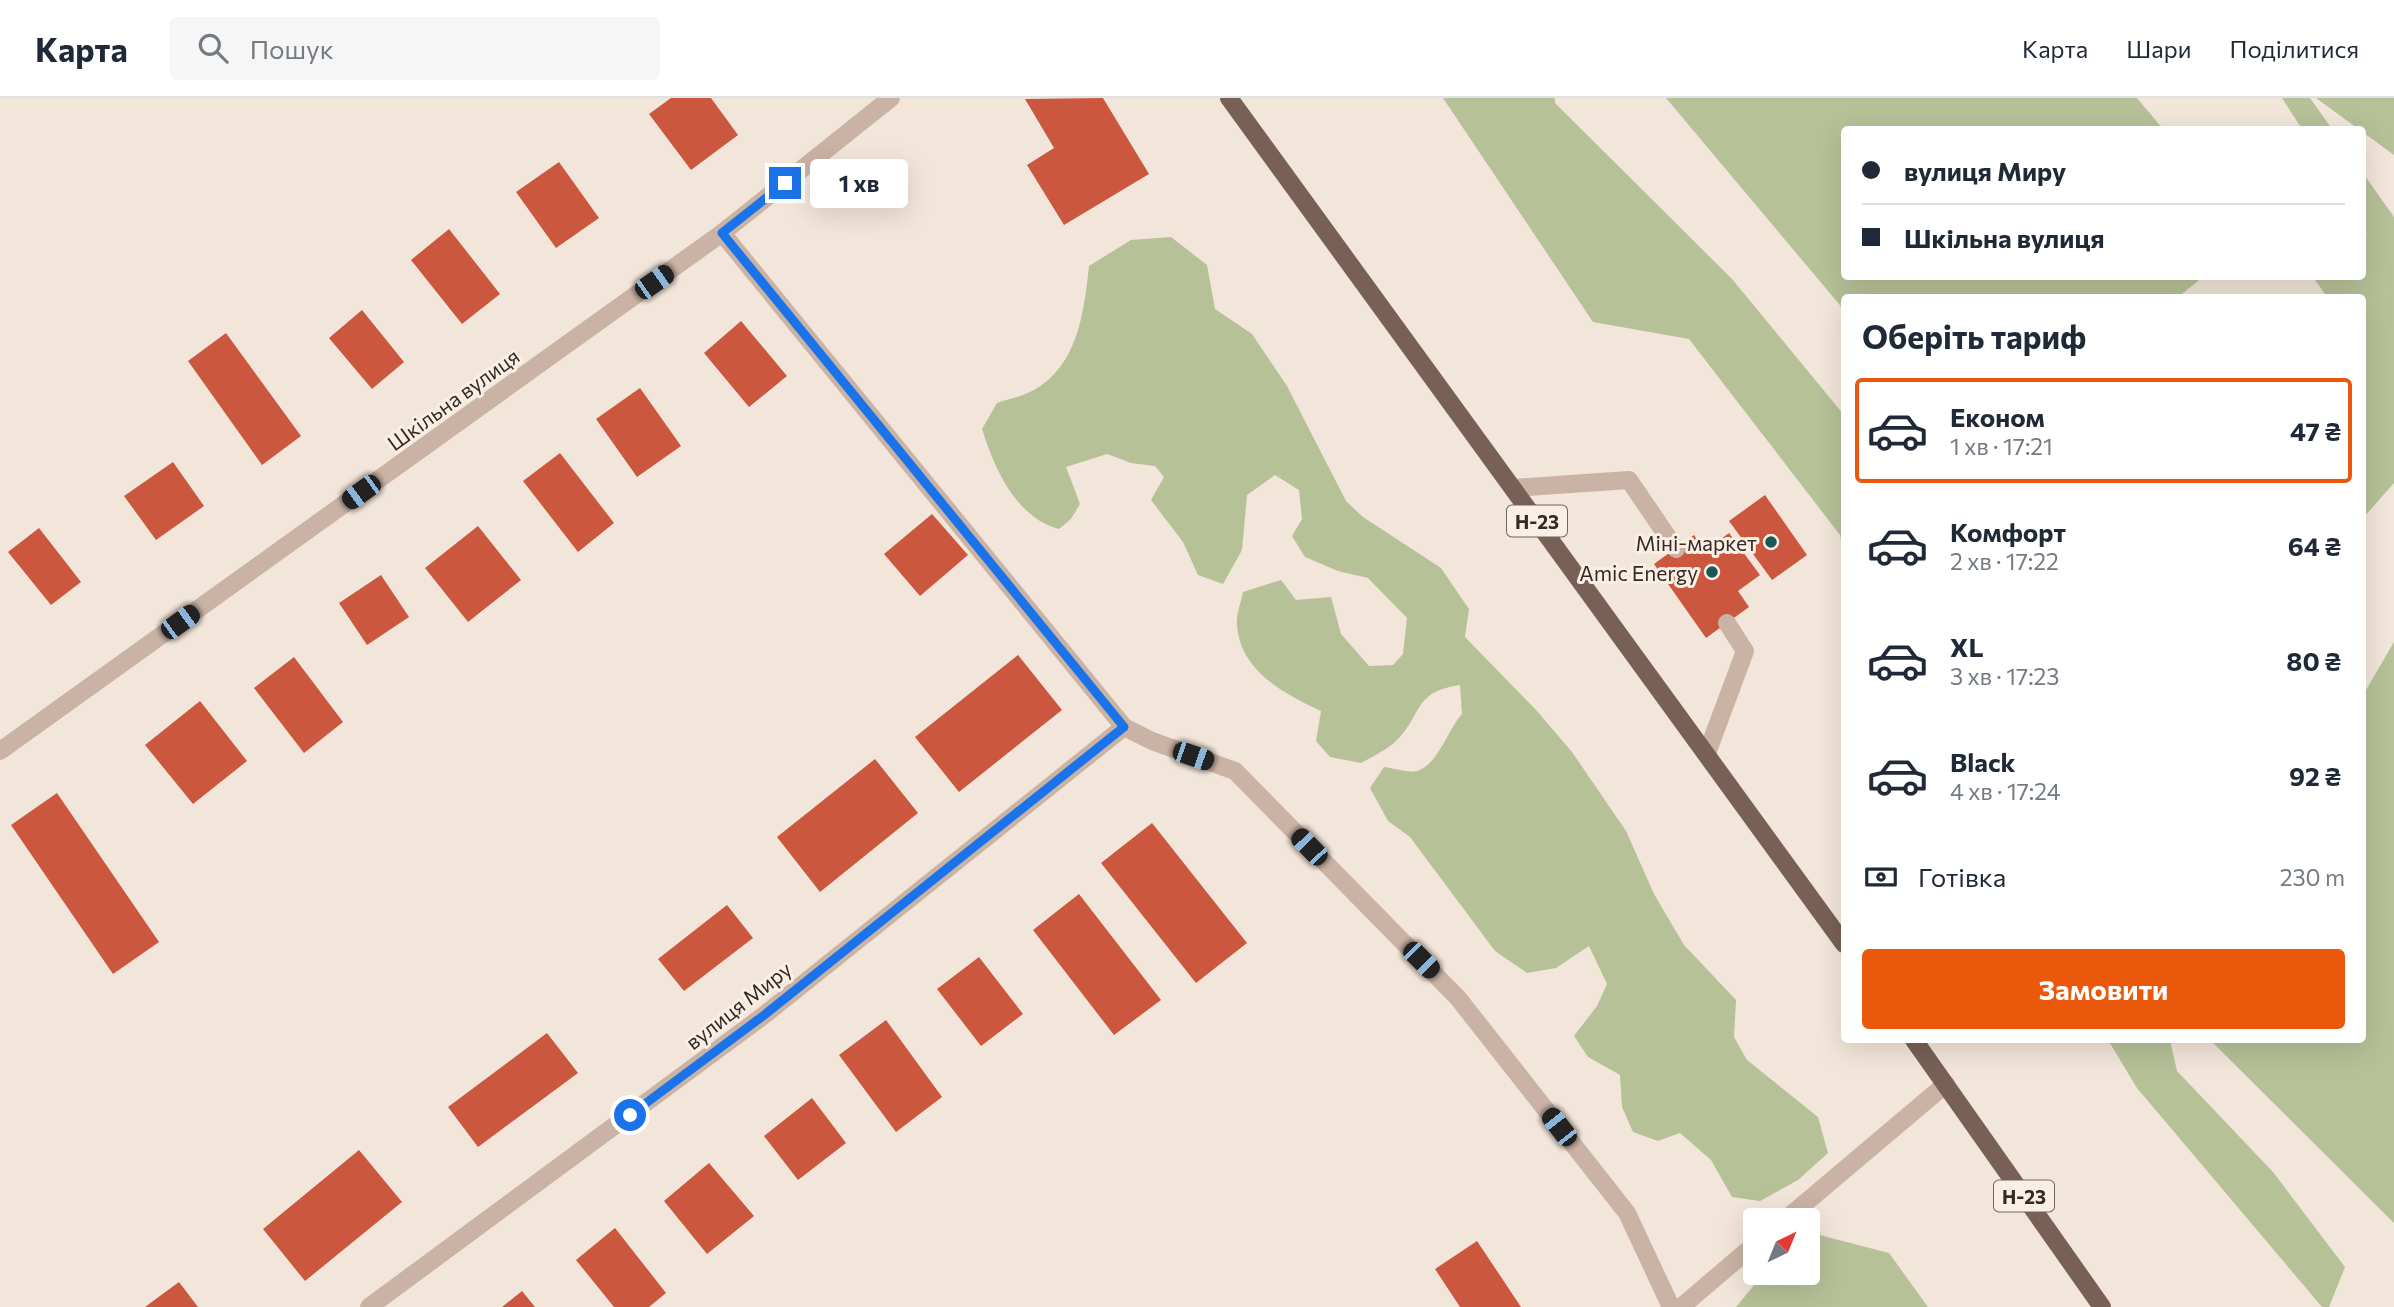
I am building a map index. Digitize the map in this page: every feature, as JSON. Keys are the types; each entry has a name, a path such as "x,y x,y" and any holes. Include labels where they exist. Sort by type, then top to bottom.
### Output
{"main road":[{"name":"Н-23","path":"1229,98 1841,940"},
{"name":"Н-23","path":"1916,1043 2102,1307"}],"street":[{"name":"Шкільна вулиця","path":"0,751 722,233 891,98"},
{"path":"722,233 1124,727 1152,741 1235,771 1458,998 1627,1213 1671,1307"},
{"path":"1513,488 1629,480 1676,549"},
{"path":"1707,753 1745,650 1727,623"},
{"name":"вулиця Миру","path":"369,1307 763,1016 1124,727"},
{"path":"1798,1208 1946,1084"},
{"path":"1681,1307 1743,1254"}],"green space":[{"path":"1443,98 1555,98 1555,103 1732,279 1841,411 1841,540 1689,339 1593,322"},
{"path":"1666,98 2137,98 2160,126 1841,126 1841,280 2199,280 2182,294 1841,294 1841,306"},
{"path":"2282,98 2310,98 2330,126 2300,126"},
{"path":"2316,98 2394,98 2394,155 2366,135 2366,126 2354,126"},
{"path":"2366,177 2394,217 2394,483 2366,515 2366,294 2325,294 2315,280 2366,280"},
{"path":"1171,237 1207,265 1215,309 1252,334 1287,386 1346,501 1363,517 1441,568 1469,609 1465,637 1537,711 1572,752 1626,831 1654,894 1684,945 1736,1000 1734,1037 1747,1060 1818,1117 1828,1153 1798,1180 1760,1201 1732,1197 1711,1160 1680,1133 1658,1141 1633,1132 1622,1107 1620,1075 1588,1057 1574,1036 1597,1006 1607,984 1589,946 1556,968 1527,973 1495,951 1410,837 1388,821 1370,788 1384,767 1417,771 1431,762 1462,714 1460,685 1433,693 1394,743 1361,763 1330,757 1316,741 1321,711 1279,688 1255,668 1240,641 1237,625 1243,592 1281,580 1296,600 1331,597 1341,634 1369,666 1393,665 1403,654 1407,618 1368,578 1338,571 1305,557 1292,536 1302,519 1299,490 1275,475 1247,495 1242,550 1223,584 1198,575 1183,542 1151,500 1164,477 1155,466 1131,463 1107,454 1066,467 1080,504 1071,519 1059,529 1030,514 1009,489 993,460 982,429 997,403 1034,390 1060,367 1076,336 1081,319 1089,266 1131,240"},
{"path":"2394,642 2394,1223 2213,1043 2366,1043 2366,690"},
{"path":"2110,1043 2171,1043 2177,1071 2273,1172 2345,1267 2329,1307 2322,1307 2137,1088"},
{"path":"1820,1235 1889,1253 1928,1307 1736,1307 1754,1285 1820,1285"}],"building":[{"path":"671,98 711,98 738,135 691,170 649,114"},
{"path":"1103,98 1149,174 1064,225 1027,165 1054,148 1025,99"},
{"path":"559,162 599,218 556,248 516,192"},
{"path":"449,229 500,294 462,324 411,260"},
{"path":"362,310 404,362 372,389 329,338"},
{"path":"741,321 787,376 749,407 704,353"},
{"path":"226,333 301,436 262,465 188,361"},
{"path":"640,388 681,446 637,477 596,419"},
{"path":"560,453 614,523 578,552 523,481"},
{"path":"173,462 204,506 156,540 124,496"},
{"name":"Міні-маркет","path":"1765,495 1807,555 1772,580 1729,521"},
{"path":"932,514 968,555 920,596 884,554"},
{"path":"478,526 521,580 468,622 425,568"},
{"path":"39,528 81,582 51,605 8,552"},
{"path":"1729,533 1760,575 1738,591 1749,607 1706,638 1654,564 1694,535 1705,551"},
{"path":"381,575 409,617 367,645 339,603"},
{"path":"1018,655 1062,710 959,792 915,737"},
{"path":"294,657 343,722 304,753 254,688"},
{"path":"200,701 247,761 193,804 145,745"},
{"path":"875,759 918,813 820,892 777,837"},
{"path":"57,793 159,942 113,974 11,825"},
{"path":"1152,823 1247,943 1196,983 1101,863"},
{"path":"1079,894 1161,1000 1114,1035 1033,930"},
{"path":"727,905 753,938 684,991 658,959"},
{"path":"979,957 1023,1014 981,1046 937,989"},
{"path":"886,1020 942,1097 896,1132 839,1055"},
{"path":"547,1033 578,1073 478,1147 448,1107"},
{"path":"812,1098 846,1143 798,1180 764,1136"},
{"path":"359,1150 402,1202 305,1281 263,1229"},
{"path":"709,1163 754,1216 707,1254 664,1201"},
{"path":"615,1228 666,1293 649,1307 614,1307 576,1260"},
{"path":"1477,1241 1521,1307 1460,1307 1435,1269"},
{"path":"179,1282 198,1307 145,1307"},
{"path":"522,1291 535,1307 502,1307"}],"place":[{"name":"Міні-маркет","path":"1771,542"},
{"name":"Amic Energy","path":"1712,572"}],"route":[{"path":"630,1115 763,1016 1124,727 722,233 785,183"}]}
